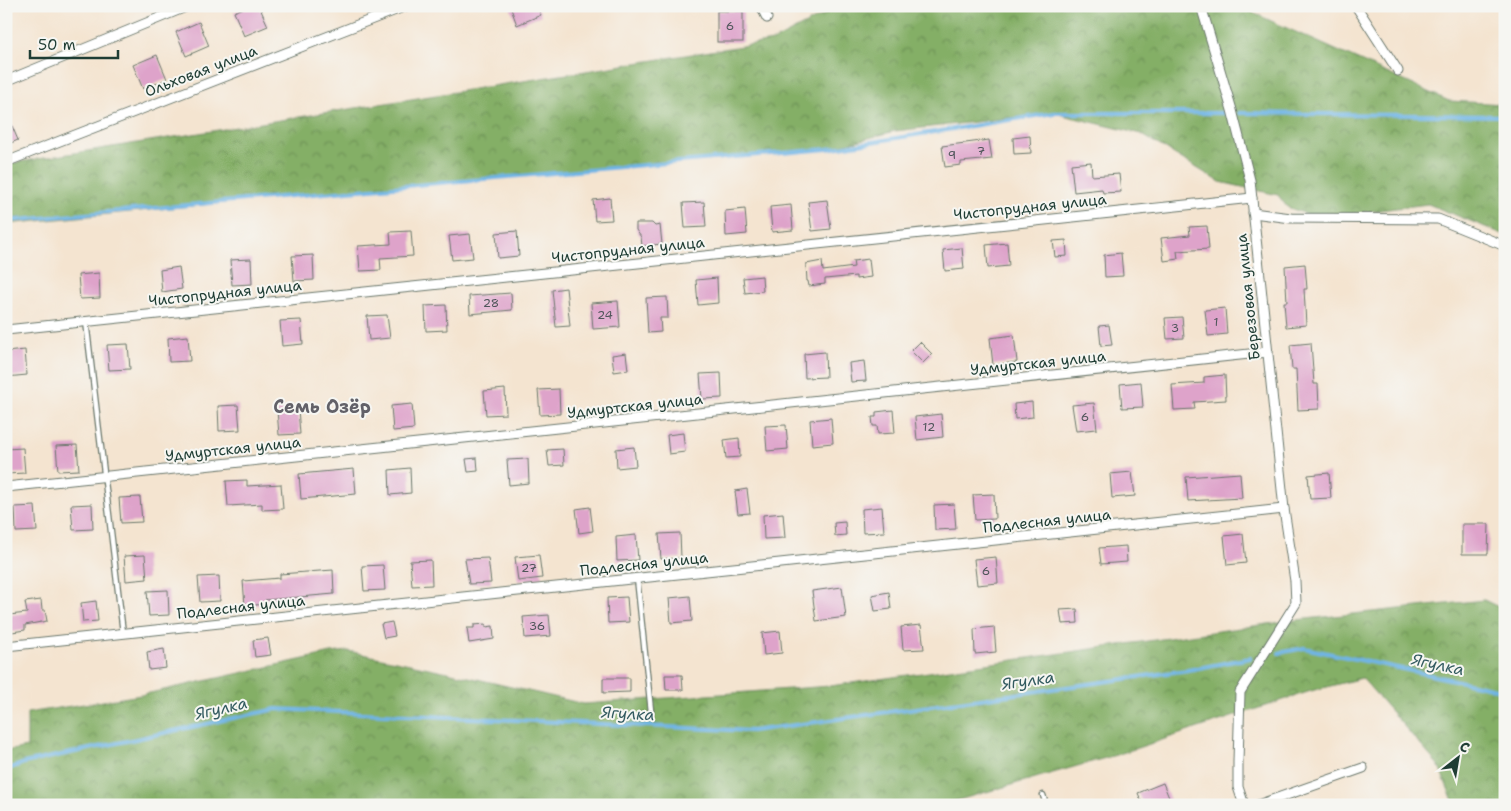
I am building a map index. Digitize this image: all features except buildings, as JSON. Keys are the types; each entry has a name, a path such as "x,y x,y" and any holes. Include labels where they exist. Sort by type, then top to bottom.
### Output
{"street":[{"path":"6,81 188,6"},
{"name":"Ольховая улица","path":"6,162 406,6"},
{"path":"761,6 767,18"},
{"path":"1201,6 1232,110 1250,180 1254,213"},
{"path":"1356,6 1398,71"},
{"name":"Чистопрудная улица","path":"6,330 1252,198"},
{"name":"Березовая улица","path":"1244,805 1238,787 1240,692 1296,603 1295,581 1284,509 1254,213 1291,218 1438,219 1505,246"},
{"name":"Удмуртская улица","path":"6,487 1268,352"},
{"name":"Подлесная улица","path":"6,646 1284,509"},
{"path":"1258,805 1363,768"}],"lane":[{"path":"86,322 123,634"},
{"path":"637,578 651,711"},
{"path":"1043,795 1046,805"}],"green space":[{"path":"840,6 1238,6 1449,101 1505,104 1505,235 1428,204 1317,218 1287,207 1278,195 1220,182 1141,134 1054,113 895,131 827,149 335,192 6,224 6,164 773,41"},
{"path":"1484,600 1505,610 1505,805 1455,805 1438,765 1362,678 1311,691 1116,755 941,805 247,805 243,803 160,802 144,805 6,805 6,751 27,747 27,713 141,695 331,653 348,651 584,704 830,686 1296,620"}],"waterway":[{"path":"6,221 827,149 1054,113 1232,113"},
{"path":"1239,113 1505,116"},
{"name":"Ягулка","path":"1279,653 1304,648 1505,691"},
{"name":"Ягулка","path":"6,770 24,763 276,709 752,731 1188,670 1250,658"}],"district":[{"name":"Семь Озёр","path":"322,407"}]}
